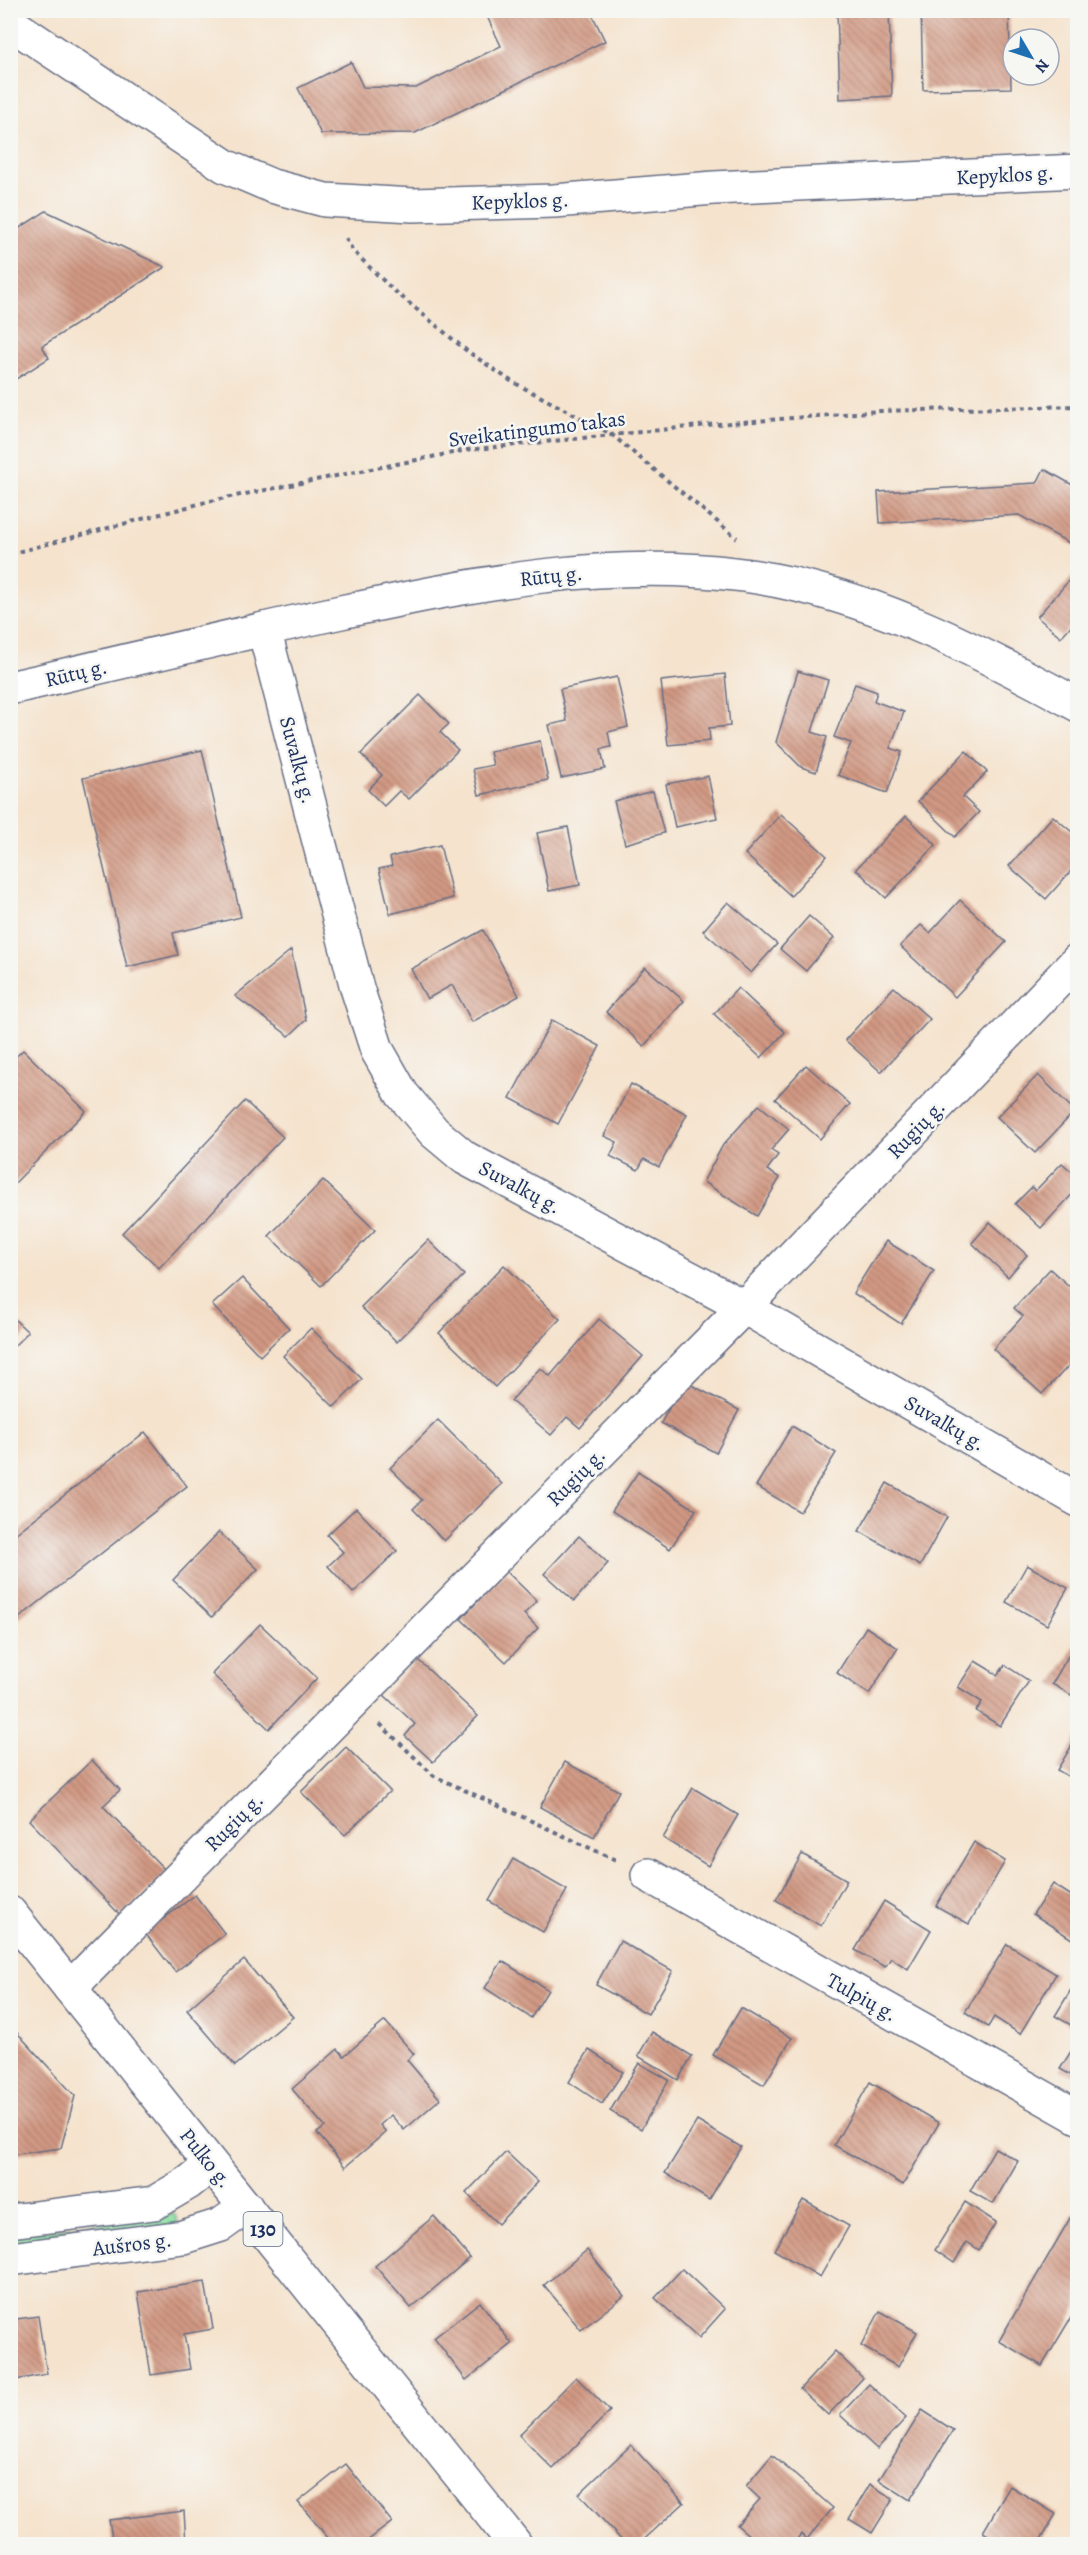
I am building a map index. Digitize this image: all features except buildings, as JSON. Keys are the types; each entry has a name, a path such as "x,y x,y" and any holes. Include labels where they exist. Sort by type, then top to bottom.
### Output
{"street":[{"name":"Kepyklos g.","path":"10,23 225,166 272,186 325,200 413,205 554,201 714,188 1077,171"},
{"name":"Rūtų g.","path":"10,688 472,584 576,572 666,568 744,575 815,590 876,608 1008,667 1077,705"},
{"name":"Suvalkų g.","path":"264,629 357,988 377,1050 402,1094 434,1132 465,1158 744,1307 1077,1500"},
{"name":"Rugių g.","path":"70,1988 744,1307 1077,960"},
{"name":"Tulpių g.","path":"648,1875 1077,2117"},
{"name":"Pulko g.","path":"10,1912 515,2544"},
{"name":"Aušros g.","path":"10,2222 154,2203 188,2183 211,2165"},
{"name":"Aušros g.","path":"10,2259 183,2237 221,2225 246,2208"}],"path":[{"path":"325,200 353,251 392,288 467,351 511,381 572,411 611,435 741,540"},
{"name":"Sveikatingumo takas","path":"10,555 210,501 467,450 880,411 1077,406"},
{"path":"355,1700 434,1776 648,1875"}],"green space":[{"path":"173,2214 177,2217 177,2226 11,2249 10,2235"}]}
